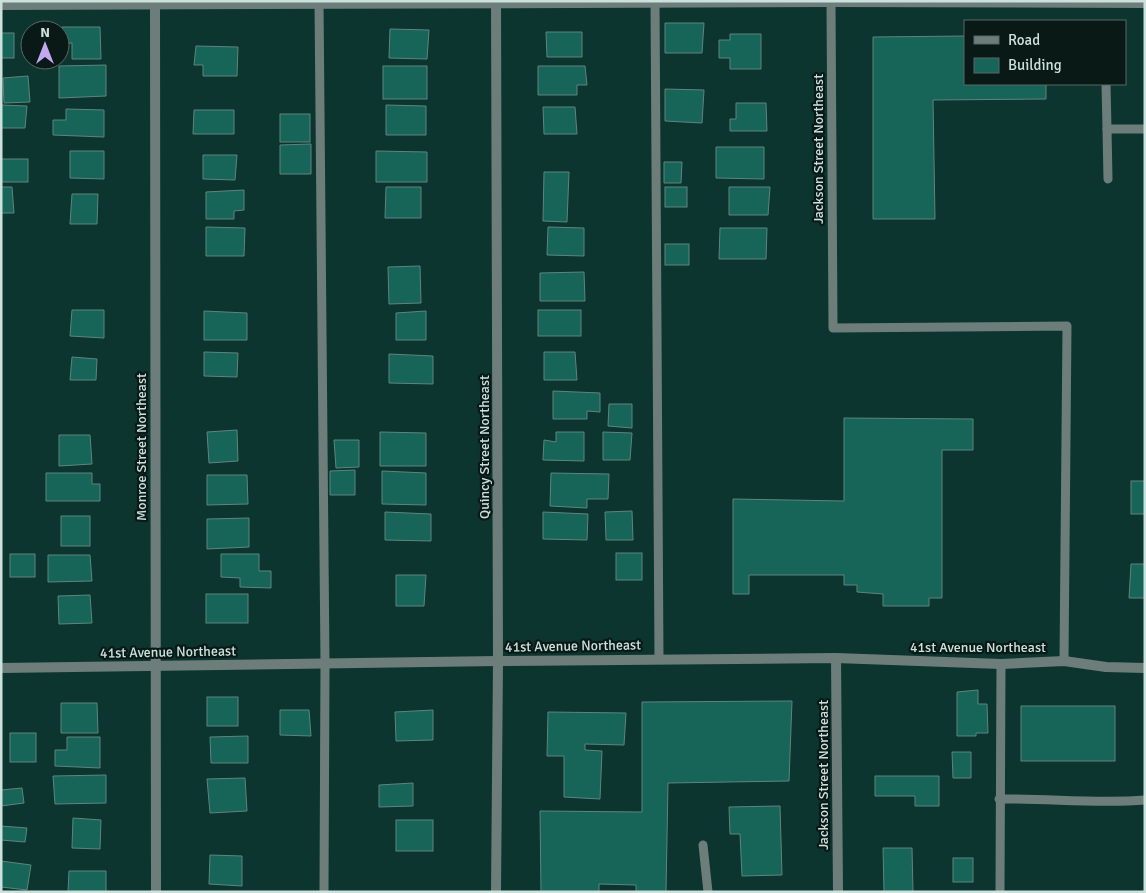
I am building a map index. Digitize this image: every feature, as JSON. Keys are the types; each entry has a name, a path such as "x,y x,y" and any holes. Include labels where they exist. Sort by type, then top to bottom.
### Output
{"street":[{"path":"1,5 155,3 1145,3"},
{"name":"Monroe Street Northeast","path":"155,3 156,892"},
{"name":"Quincy Street Northeast","path":"496,3 498,661 496,892"},
{"name":"41st Avenue Northeast","path":"1,668 836,658 1001,664 1064,661 1106,667 1145,668"},
{"name":"Jackson Street Northeast","path":"836,658 838,892"}],"lane":[{"name":"Jackson Street Northeast","path":"830,2 833,328 1066,326 1064,661"},
{"path":"319,3 325,663 324,892"},
{"path":"655,3 659,659"},
{"path":"1106,85 1108,179"},
{"path":"1107,129 1145,129"},
{"path":"1000,892 1001,664"},
{"path":"999,799 1114,802 1145,800"},
{"path":"703,845 708,892"}],"building":[{"path":"665,23 704,23 702,53 665,53"},
{"path":"70,27 100,27 101,59 72,59 72,43 70,43"},
{"path":"390,29 429,30 427,59 389,58"},
{"path":"546,32 582,32 582,57 547,57"},
{"path":"1,33 14,33 14,58 1,58"},
{"path":"730,34 761,34 761,69 730,69 730,58 719,58 719,40 730,40"},
{"path":"964,36 964,85 1046,85 1046,99 933,100 935,219 873,219 873,37"},
{"path":"196,46 238,47 237,76 203,76 203,65 194,65"},
{"path":"106,65 106,96 59,98 59,70 70,70 70,66"},
{"path":"383,66 427,66 427,99 383,99"},
{"path":"538,66 585,66 587,85 577,85 577,95 538,95"},
{"path":"28,76 30,102 4,103 3,78"},
{"path":"665,89 704,90 702,123 665,121"},
{"path":"736,103 766,103 767,131 730,131 730,119 736,119"},
{"path":"1,105 27,106 25,128 1,128"},
{"path":"386,105 426,106 426,135 386,135"},
{"path":"543,107 575,107 577,134 544,134"},
{"path":"66,109 104,110 104,137 53,135 53,120 66,120"},
{"path":"194,110 234,110 234,134 193,134"},
{"path":"280,114 310,114 310,142 280,142"},
{"path":"311,144 311,174 280,174 280,145"},
{"path":"716,147 764,147 764,179 716,178"},
{"path":"70,151 104,151 104,179 70,178"},
{"path":"376,151 427,152 427,182 376,182"},
{"path":"203,155 237,155 235,180 203,179"},
{"path":"1,159 28,159 28,182 1,182"},
{"path":"664,162 682,162 681,183 664,183"},
{"path":"544,172 569,172 567,222 543,221"},
{"path":"1,187 12,187 14,213 1,213"},
{"path":"386,187 421,187 421,218 385,218"},
{"path":"665,187 687,187 687,207 665,207"},
{"path":"729,187 770,187 768,215 729,215"},
{"path":"244,190 244,210 234,211 234,219 206,219 206,192"},
{"path":"72,194 98,194 97,224 70,224"},
{"path":"206,227 245,228 244,256 206,256"},
{"path":"548,227 584,228 584,256 547,255"},
{"path":"720,228 767,228 766,259 719,259"},
{"path":"665,244 689,244 689,265 665,265"},
{"path":"420,266 421,303 389,304 388,267"},
{"path":"584,272 585,301 540,301 540,273"},
{"path":"72,310 104,310 104,338 70,336"},
{"path":"538,310 581,310 581,336 538,336"},
{"path":"204,311 247,313 247,340 204,340"},
{"path":"426,311 426,340 396,340 396,313"},
{"path":"204,352 238,353 237,377 204,376"},
{"path":"544,352 575,352 577,380 544,380"},
{"path":"389,354 433,356 433,384 389,383"},
{"path":"72,357 97,359 96,380 70,380"},
{"path":"553,391 600,393 600,412 587,411 587,419 553,419"},
{"path":"609,404 632,404 632,428 608,426"},
{"path":"844,418 973,419 973,450 942,450 942,598 929,598 929,606 883,606 883,594 857,592 857,585 844,585 844,575 749,575 749,594 733,594 733,499 844,501"},
{"path":"237,430 238,461 209,463 207,432"},
{"path":"380,432 426,433 426,466 380,466"},
{"path":"556,432 584,432 584,461 543,460 544,440 556,442"},
{"path":"603,432 632,433 630,460 603,460"},
{"path":"59,435 90,435 92,464 59,466"},
{"path":"334,440 359,440 359,467 336,468"},
{"path":"355,470 355,495 330,495 330,471"},
{"path":"382,471 426,473 426,505 382,504"},
{"path":"46,473 92,473 92,484 100,484 100,501 46,501"},
{"path":"551,473 609,474 608,499 587,499 587,508 550,506"},
{"path":"207,475 247,475 248,504 207,505"},
{"path":"1131,481 1145,481 1145,514 1131,514"},
{"path":"632,511 633,540 606,540 605,512"},
{"path":"385,512 431,514 431,541 385,540"},
{"path":"543,512 588,514 587,540 543,539"},
{"path":"61,516 90,516 90,546 61,546"},
{"path":"249,518 249,547 207,549 207,519"},
{"path":"616,553 642,553 642,580 616,580"},
{"path":"10,554 35,554 35,577 10,577"},
{"path":"221,554 259,554 259,571 271,571 271,588 240,587 240,578 221,577"},
{"path":"48,555 90,555 92,581 48,582"},
{"path":"1131,564 1145,564 1145,598 1129,598"},
{"path":"396,575 426,575 424,606 396,606"},
{"path":"206,594 248,594 248,623 206,623"},
{"path":"90,595 92,623 59,624 58,596"},
{"path":"978,690 978,704 987,704 988,733 976,733 976,736 957,736 957,692"},
{"path":"207,697 238,697 238,726 207,726"},
{"path":"792,701 789,781 668,783 666,892 636,892 636,885 599,884 599,892 541,892 540,811 642,812 642,702"},
{"path":"61,703 97,703 98,733 61,733"},
{"path":"1021,706 1115,706 1115,761 1021,761"},
{"path":"280,710 309,710 311,736 280,735"},
{"path":"433,710 433,740 396,741 395,712"},
{"path":"548,712 626,713 624,745 585,744 585,750 602,751 600,799 564,797 564,756 547,756"},
{"path":"10,733 36,733 36,762 10,762"},
{"path":"248,736 248,763 211,763 210,737"},
{"path":"67,737 100,737 100,768 55,766 55,750 67,750"},
{"path":"952,752 971,752 971,778 953,778"},
{"path":"106,775 106,803 55,804 53,776"},
{"path":"875,776 939,776 939,806 915,806 915,796 875,796"},
{"path":"245,778 247,811 210,813 207,779"},
{"path":"413,783 413,806 379,807 379,785"},
{"path":"22,788 24,803 1,806 1,790"},
{"path":"780,806 782,875 742,876 740,834 730,834 729,807"},
{"path":"73,818 101,820 100,849 72,848"},
{"path":"396,820 433,820 433,851 396,851"},
{"path":"1,826 27,828 25,842 1,840"},
{"path":"883,848 912,848 913,892 884,892"},
{"path":"210,855 242,856 242,886 209,884"},
{"path":"953,858 973,858 973,882 953,882"},
{"path":"1,861 31,865 27,890 1,887"},
{"path":"69,871 106,871 106,892 68,892"}]}
